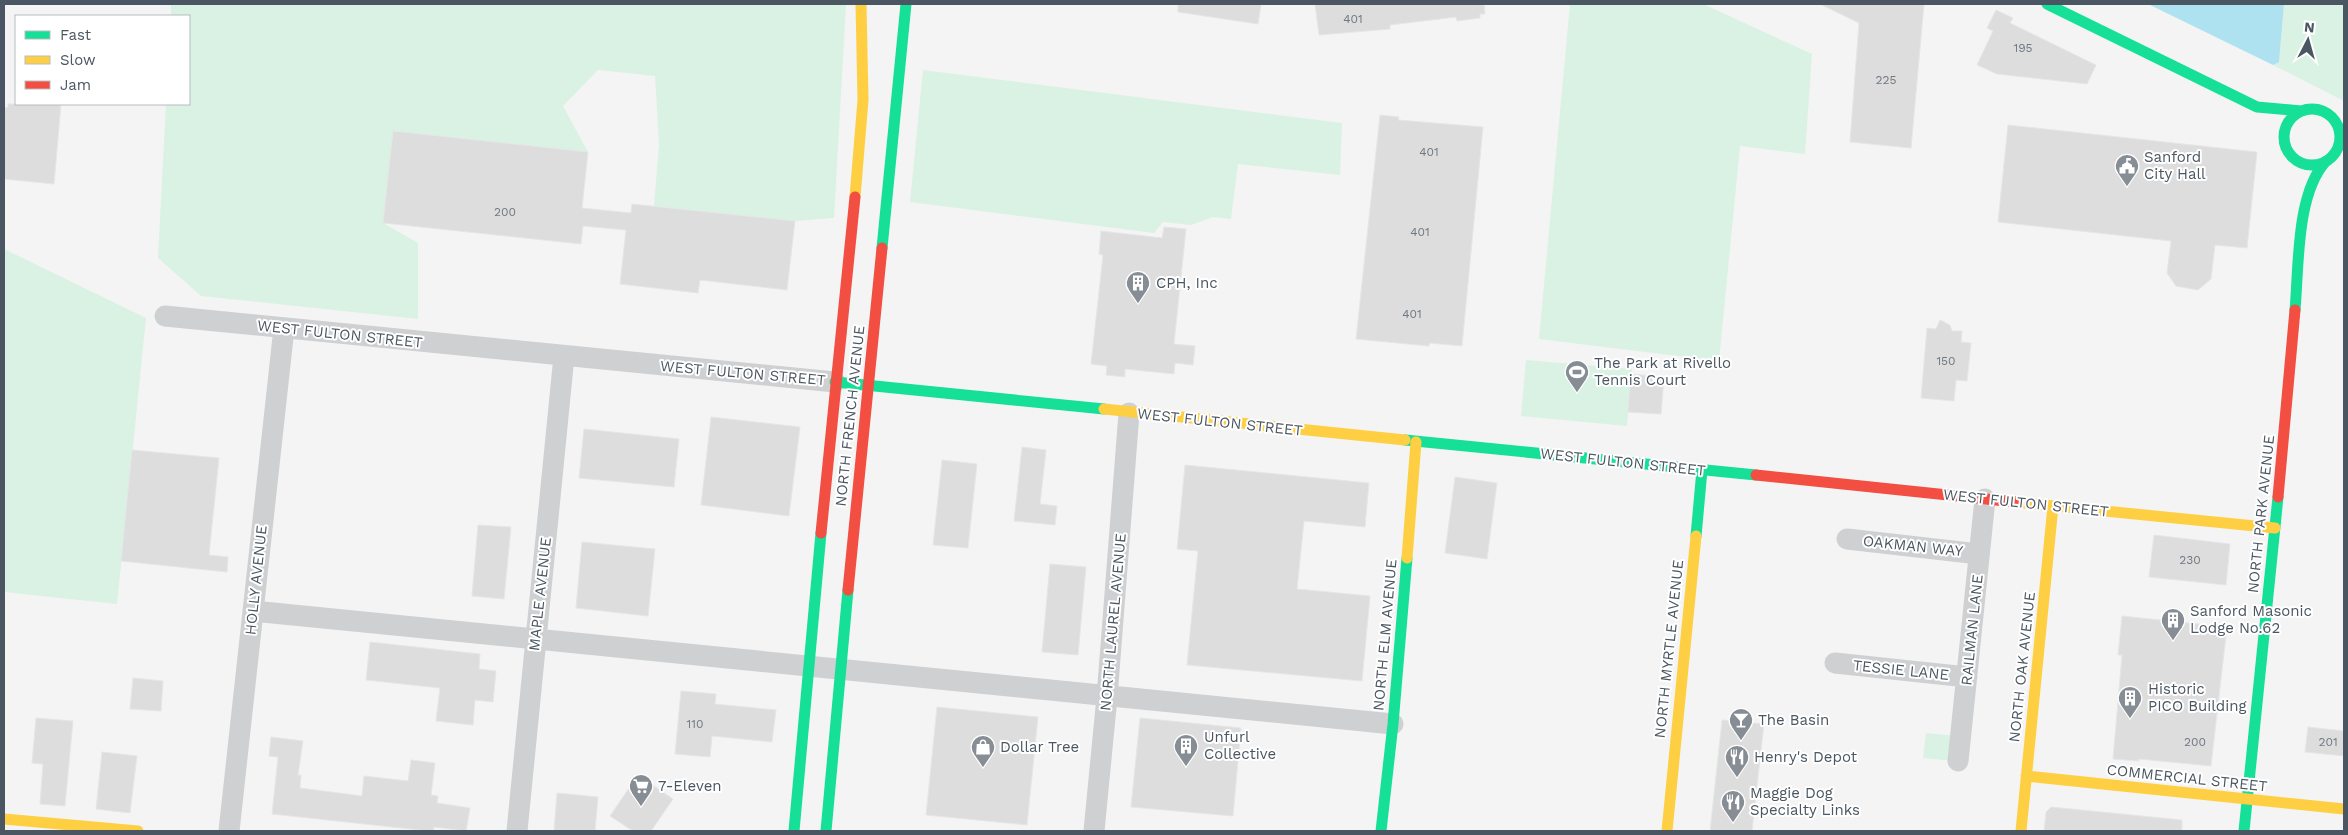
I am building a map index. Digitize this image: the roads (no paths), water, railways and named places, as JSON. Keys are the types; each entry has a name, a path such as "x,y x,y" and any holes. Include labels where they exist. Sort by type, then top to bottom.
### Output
{"street":[{"name":"NORTH FRENCH AVENUE","path":"861,4 863,100"},
{"name":"NORTH FRENCH AVENUE","path":"826,831 867,385 895,128 906,4"},
{"path":"2046,4 2257,107 2301,111 2310,109 2328,114 2341,133 2338,147 2316,172 2305,199"},
{"name":"NORTH FRENCH AVENUE","path":"794,831 807,668 863,100 874,36"},
{"path":"2257,107 2284,140 2292,156 2305,199"},
{"path":"2284,140 2288,123 2301,111"},
{"path":"2292,156 2308,164 2344,158"},
{"name":"NORTH PARK AVENUE","path":"2244,831 2275,528 2305,199"},
{"name":"WEST FULTON STREET","path":"166,316 2275,528"},
{"name":"HOLLY AVENUE","path":"229,831 284,328"},
{"name":"MAPLE AVENUE","path":"517,831 564,356"},
{"name":"NORTH LAUREL AVENUE","path":"1094,831 1107,697 1129,413"},
{"name":"NORTH ELM AVENUE","path":"1381,831 1393,724 1416,442"},
{"name":"NORTH MYRTLE AVENUE","path":"1667,831 1702,470"},
{"name":"RAILMAN LANE","path":"1958,762 1985,499"},
{"name":"NORTH OAK AVENUE","path":"2021,831 2053,506"},
{"name":"OAKMAN WAY","path":"1847,539 1979,554"},
{"path":"253,611 536,638 807,668 1393,724"},
{"name":"TESSIE LANE","path":"1835,663 1967,677"},
{"name":"COMMERCIAL STREET","path":"2026,776 2344,809"},
{"path":"4,819 138,831"}],"water":[{"path":"2148,4 2284,4 2279,62 2273,65"}],"place":[{"name":"Sanford City Hall","path":"2127,187"},
{"name":"CPH, Inc","path":"1138,304"},
{"name":"The Park at Rivello Tennis Court","path":"1577,393"},
{"name":"Sanford Masonic Lodge No.62","path":"2173,641"},
{"name":"Historic PICO Building","path":"2130,719"},
{"name":"The Basin","path":"1741,741"},
{"name":"Unfurl Collective","path":"1186,767"},
{"name":"Dollar Tree","path":"983,768"},
{"name":"Henry's Depot","path":"1737,778"},
{"name":"7-Eleven","path":"641,807"},
{"name":"Maggie Dog Specialty Links","path":"1733,823"}]}
